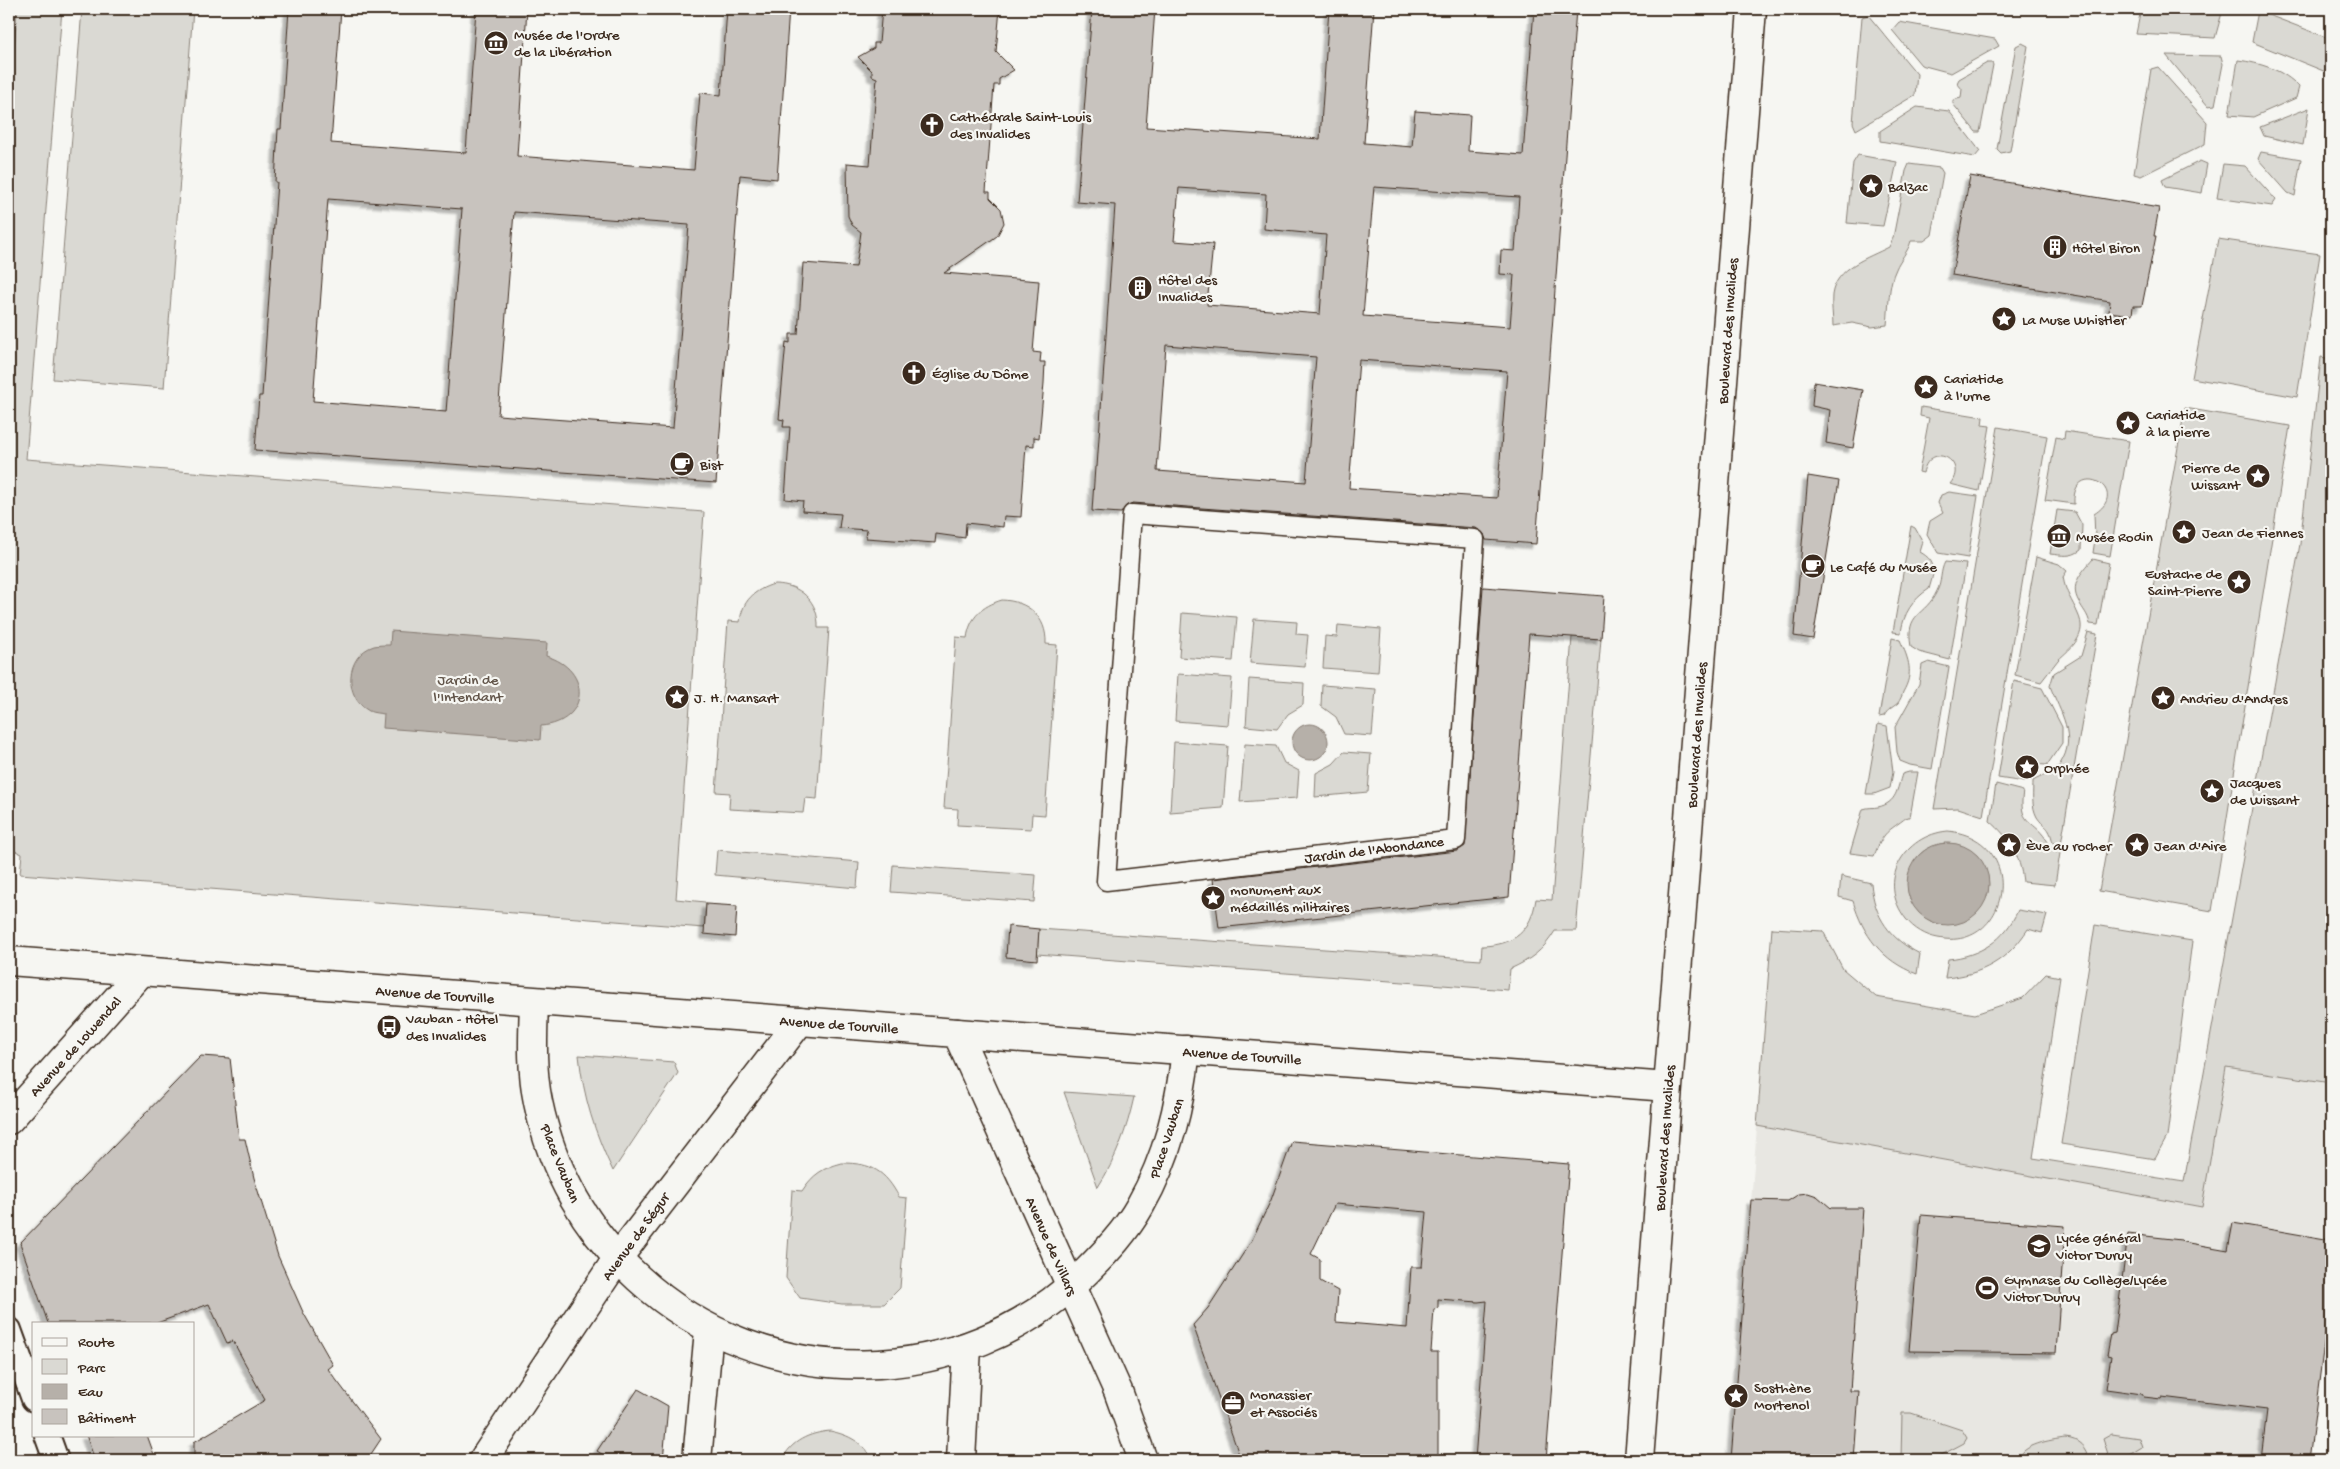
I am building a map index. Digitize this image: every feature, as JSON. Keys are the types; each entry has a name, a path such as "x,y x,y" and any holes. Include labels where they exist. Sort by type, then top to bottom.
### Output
{"main road":[{"name":"Boulevard des Invalides","path":"1639,1460 1752,9"},
{"name":"Avenue de Tourville","path":"9,962 1668,1087"},
{"name":"Avenue de Lowendal","path":"9,1120 141,972"},
{"name":"Place Vauban","path":"534,1002 532,1053 538,1101 549,1143 566,1184 583,1216 617,1259 661,1300 709,1330 770,1353 834,1365 902,1363 967,1348 1022,1322 1071,1287 1112,1246 1139,1208 1159,1169 1178,1110 1186,1050"},
{"name":"Avenue de Ségur","path":"484,1460 617,1259 800,1021"},
{"name":"Avenue de Villars","path":"957,1033 1118,1391 1143,1460"},
{"path":"697,1460 709,1330"},
{"path":"961,1460 967,1348"}],"street":[{"name":"Jardin de l'Abondance","path":"1132,514 1475,539 1456,840 1106,881 1132,514"},
{"path":"9,1330 32,1393"},
{"path":"47,1436 56,1460"}],"shaded area":[{"name":"Lycée général Victor Duruy","path":"2226,1067 2331,1083 2331,1286 2309,1460 1731,1460 1757,1126 2201,1207"}],"green space":[{"name":"Jardin de l'Intendant","path":"17,9 62,9 26,459 704,512 676,899 705,902 704,928 20,874 22,854 9,848 9,118"},
{"path":"82,9 193,9 164,388 53,379"},
{"path":"2141,9 2223,9 2215,38 2136,34"},
{"path":"2258,11 2331,39 2331,58 2326,72 2252,42"},
{"path":"1868,15 1917,74 1915,95 1856,130 1853,123 1862,17"},
{"path":"1899,22 1995,39 1999,46 1951,73 1921,65 1892,30"},
{"path":"2022,43 2028,46 2010,151 2001,153 1997,149 2016,46"},
{"path":"2166,55 2221,56 2223,64 2215,105 2208,106"},
{"path":"2238,60 2263,65 2286,76 2299,87 2296,98 2253,117 2229,115"},
{"path":"1987,63 1992,63 1993,65 1980,132 1976,132 1953,104 1953,100 1961,98 1962,89 1957,83 1959,79"},
{"path":"2158,67 2207,122 2205,144 2141,176 2134,174 2151,69"},
{"path":"1917,107 1949,111 1980,151 1975,157 1880,141 1880,131"},
{"path":"2309,108 2303,145 2264,136 2260,127"},
{"path":"2261,152 2301,159 2295,196 2288,193 2258,159"},
{"path":"1858,155 1897,162 1883,226 1847,223 1853,163"},
{"path":"2200,161 2207,164 2202,193 2165,187 2162,180"},
{"path":"1909,164 1940,168 1943,173 1932,235 1924,241 1911,241 1893,275 1887,325 1872,327 1852,323 1833,326 1832,295 1840,277 1854,265 1889,247 1893,238"},
{"path":"2223,164 2245,166 2276,200 2272,206 2217,198"},
{"path":"2218,239 2320,254 2297,397 2192,378"},
{"path":"2321,357 2331,359 2331,1083 2226,1067 2202,1207 1757,1126 1772,928 1823,931 1843,969 1876,997 1975,1014 2023,998 2046,974 2060,977 2033,1158 2184,1182 2300,544"},
{"path":"1921,407 1983,417 1982,425 1990,426 1979,491 1950,484 1955,476 1955,468 1952,462 1940,456 1933,458 1927,463 1923,473 1919,472 1929,418 1920,416"},
{"path":"2185,408 2290,426 2212,911 2099,891"},
{"path":"1998,427 2047,436 1983,816 1958,808 1934,809"},
{"path":"2065,431 2129,441 2110,556 2093,553 2095,539 2094,514 2105,504 2107,495 2104,487 2098,482 2090,480 2081,482 2076,490 2074,504 2045,500 2056,437 2064,439"},
{"path":"1949,492 1978,496 1968,558 1938,553 1927,534 1930,521 1943,513 1938,503 1941,495"},
{"path":"2057,510 2075,512 2082,525 2081,550 2074,554 2050,554"},
{"path":"1911,526 1915,528 1923,542 1920,552 1930,560 1933,572 1929,589 1918,597 1910,608 1904,620 1901,633 1893,632"},
{"path":"2036,557 2059,564 2067,571 2063,577 2064,583 2081,621 2080,634 2077,640 2041,682 2015,675"},
{"path":"2093,559 2109,563 2098,625 2090,624 2076,596 2075,590 2078,579"},
{"path":"1945,562 1966,564 1950,660 1919,652 1911,647 1910,635 1913,620 1927,606 1937,591"},
{"path":"774,584 792,587 800,591 811,602 815,610 818,628 829,628 817,799 805,798 803,813 729,809 730,793 716,792 728,621 740,622 743,608 750,597 767,586"},
{"path":"1002,600 1020,603 1034,612 1043,625 1046,644 1057,645 1045,815 1032,814 1031,829 957,825 958,809 944,808 956,637 967,638 971,624 978,613 995,602"},
{"path":"1182,613 1237,617 1233,661 1179,657"},
{"path":"1254,619 1297,622 1296,634 1308,635 1305,667 1250,663"},
{"path":"1338,625 1381,629 1378,672 1323,668 1325,636 1337,637"},
{"path":"2088,632 2097,634 2061,844 2053,843 2048,830 2035,813 2033,781 2054,770 2060,764 2065,754 2067,744 2066,725 2050,686 2054,673 2081,656"},
{"path":"1572,637 1601,639 1576,931 1555,931 1536,954 1510,969 1508,990 1037,954 1039,929 1481,960 1482,946 1504,943 1520,934 1530,920 1536,899 1552,900"},
{"path":"1892,638 1900,640 1903,647 1909,666 1908,679 1898,703 1884,716 1879,717"},
{"path":"1929,662 1949,667 1932,769 1900,761 1897,752 1895,727 1919,684 1922,665"},
{"path":"1178,674 1232,678 1228,725 1175,721"},
{"path":"1249,679 1304,683 1303,705 1288,714 1277,729 1246,726"},
{"path":"2014,681 2042,688 2062,727 2062,743 2047,765 2030,764 2024,782 1998,778"},
{"path":"1322,685 1376,689 1372,736 1344,734 1336,717 1321,706"},
{"path":"1878,724 1887,726 1893,772 1890,788 1874,794 1866,794"},
{"path":"1174,742 1228,746 1223,808 1170,812"},
{"path":"1245,744 1276,746 1284,763 1299,771 1297,798 1240,802"},
{"path":"1344,752 1371,754 1368,792 1315,797 1316,773 1333,764"},
{"path":"1918,772 1910,817 1907,817 1887,832 1874,856 1850,853 1863,809 1884,805 1893,799 1902,774"},
{"path":"1996,784 2023,791 2024,816 2041,832 2053,850 2060,853 2055,885 2023,882 2017,855 2003,834 1990,821"},
{"path":"1948,831 1974,839 1991,853 2000,872 2001,893 1994,913 1981,929 1962,938 1938,938 1925,934 1909,923 1897,904 1894,890 1899,862 1907,851 1919,841 1932,834","holes":["1944,843 1965,848 1980,859 1987,875 1987,897 1932,922 1917,910 1913,902 1913,867 1922,852"]},
{"path":"717,850 859,862 857,888 715,875"},
{"path":"893,865 1036,875 1034,902 891,892"},
{"path":"1841,876 1871,883 1876,906 1885,926 1900,941 1920,954 1917,974 1894,962 1868,936 1853,901 1839,897"},
{"path":"2018,910 2047,915 2042,933 2028,929 2012,949 1993,964 1971,973 1945,978 1948,959 1971,954 1990,945 2006,930"},
{"path":"2095,925 2192,941 2167,1137 2155,1159 2061,1144"},
{"path":"579,1055 674,1062 678,1073 613,1171 591,1114 583,1085"},
{"path":"1064,1092 1134,1097 1120,1144 1098,1187"},
{"path":"842,1163 862,1165 876,1170 883,1175 899,1197 907,1198 900,1288 884,1304 842,1304 800,1298 786,1278 792,1190 802,1191 819,1172"},
{"path":"1902,1413 1911,1413 1962,1430 1967,1438 1964,1443 1932,1460 1901,1460"},
{"path":"830,1431 855,1440 864,1448 872,1460 782,1460 790,1448 802,1439"},
{"path":"2112,1434 2139,1438 2142,1447 2121,1460 2110,1460 2103,1439"},
{"path":"2065,1438 2081,1444 2089,1460 2018,1460 2025,1450 2031,1447"}],"water":[{"path":"391,631 547,643 546,656 561,663 572,672 578,683 579,694 576,706 569,715 557,722 541,726 540,740 383,728 384,714 371,712 361,705 355,696 351,677 357,658 364,651 374,646 390,645"},
{"path":"1310,724 1323,729 1328,742 1323,755 1310,760 1297,755 1292,742 1297,729"},
{"path":"1948,843 1964,846 1977,855 1986,868 1989,884 1986,900 1977,913 1964,922 1948,925 1932,922 1919,913 1910,900 1907,884 1910,868 1919,855 1932,846"}],"building":[{"path":"289,9 341,9 331,143 466,153 476,9 527,9 517,156 694,170 700,93 721,95 727,9 789,9 777,179 740,175 716,483 255,450 259,396 262,396 277,182 275,182 278,129 281,129","holes":["328,199 462,209 446,412 313,401","514,212 689,225 673,428 498,415"]},
{"name":"Église du Dôme","path":"882,9 1000,9 996,52 1014,70 999,79 999,85 994,85 986,192 990,192 990,198 1001,209 1004,223 997,236 944,273 1039,281 1033,352 1041,353 1040,362 1045,362 1044,383 1039,438 1034,437 1034,446 1026,445 1021,517 1004,516 1003,527 966,523 965,538 936,534 935,543 866,538 867,530 839,528 841,514 802,511 803,501 785,499 790,427 783,427 784,420 779,419 786,342 790,343 790,334 798,334 803,263 856,267 861,232 852,225 848,216 847,163 870,165 877,78 872,76 872,71 858,57 874,48 874,43 879,43"},
{"name":"Hôtel des Invalides","path":"1092,9 1155,9 1146,127 1320,139 1329,9 1374,9 1364,143 1412,147 1415,111 1470,115 1468,151 1523,155 1534,9 1576,9 1536,544 1486,540 1484,534 1476,528 1133,503 1127,505 1121,513 1092,511 1095,467 1097,467 1115,205 1077,202","holes":["1374,187 1519,197 1515,251 1501,250 1500,274 1514,275 1510,327 1363,316","1179,188 1266,194 1264,229 1326,235 1320,314 1207,305 1213,244 1174,241","1166,345 1316,357 1306,482 1157,471","1359,360 1507,371 1497,498 1349,488"]},
{"name":"Hôtel Biron","path":"1970,176 2159,208 2154,236 2156,236 2142,306 2133,306 2132,315 2109,312 2110,301 1952,275"},
{"path":"1814,382 1863,390 1853,448 1826,443 1830,410 1812,406"},
{"name":"Le Café du Musée","path":"1808,476 1839,481 1813,639 1794,636"},
{"path":"1483,587 1604,596 1601,639 1529,634 1509,897 1219,928 1213,879 1457,851 1465,846"},
{"path":"706,904 737,906 735,937 704,934"},
{"path":"1008,926 1039,929 1037,960 1006,957"},
{"path":"201,1056 230,1058 239,1139 245,1139 254,1178 278,1256 303,1312 333,1365 328,1369 381,1439 367,1460 194,1460 194,1442 265,1400 233,1341 227,1343 209,1304 160,1322 48,1322 20,1243"},
{"path":"1292,1141 1569,1164 1546,1460 1475,1460 1487,1301 1438,1299 1438,1308 1434,1309 1431,1352 1438,1352 1438,1460 1241,1460 1193,1325 1208,1308 1252,1240 1271,1200","holes":["1335,1204 1427,1212 1422,1267 1411,1267 1407,1328 1336,1322 1338,1291 1320,1281 1320,1259 1311,1254"]},
{"path":"1808,1193 1817,1196 1831,1208 1863,1208 1850,1391 1859,1391 1854,1460 1731,1460 1751,1200 1788,1201 1799,1194"},
{"name":"Gymnase du Collège/Lycée Victor Duruy","path":"1921,1215 2065,1226 2056,1353 1909,1351"},
{"path":"2233,1223 2331,1240 2331,1288 2309,1460 2261,1460 2267,1410 2162,1397 2161,1399 2144,1397 2142,1394 2106,1389 2111,1356 2107,1355 2111,1334 2115,1333 2128,1234 2181,1240 2183,1242 2228,1250"},
{"path":"638,1389 668,1406 663,1460 611,1460 597,1451"},
{"path":"86,1436 147,1436 156,1460 95,1460"}],"place":[{"name":"Musée de l'Ordre de la Libération","path":"496,43"},
{"name":"Cathédrale Saint-Louis des Invalides","path":"932,125"},
{"name":"Balzac","path":"1871,186"},
{"name":"Hôtel Biron","path":"2055,247"},
{"name":"Hôtel des Invalides","path":"1140,288"},
{"name":"La Muse Whistler","path":"2004,319"},
{"name":"Église du Dôme","path":"914,373"},
{"name":"Cariatide à l'urne","path":"1926,387"},
{"name":"Cariatide à la pierre","path":"2128,423"},
{"name":"Bist","path":"682,464"},
{"name":"Pierre de Wissant","path":"2258,476"},
{"name":"Jean de Fiennes","path":"2184,532"},
{"name":"Musée Rodin","path":"2059,536"},
{"name":"Le Café du Musée","path":"1813,566"},
{"name":"Eustache de Saint-Pierre","path":"2239,582"},
{"name":"J. H. Mansart","path":"677,697"},
{"name":"Andrieu d'Andres","path":"2163,698"},
{"name":"Orphée","path":"2027,767"},
{"name":"Jacques de Wissant","path":"2212,791"},
{"name":"Ève au rocher","path":"2009,845"},
{"name":"Jean d'Aire","path":"2137,845"},
{"name":"monument aux médaillés militaires","path":"1213,898"},
{"name":"Vauban - Hôtel des Invalides","path":"389,1027"},
{"name":"Lycée général Victor Duruy","path":"2039,1246"},
{"name":"Gymnase du Collège/Lycée Victor Duruy","path":"1987,1288"},
{"name":"Sosthène Mortenol","path":"1736,1396"},
{"name":"Monassier et Associés","path":"1233,1403"}]}
